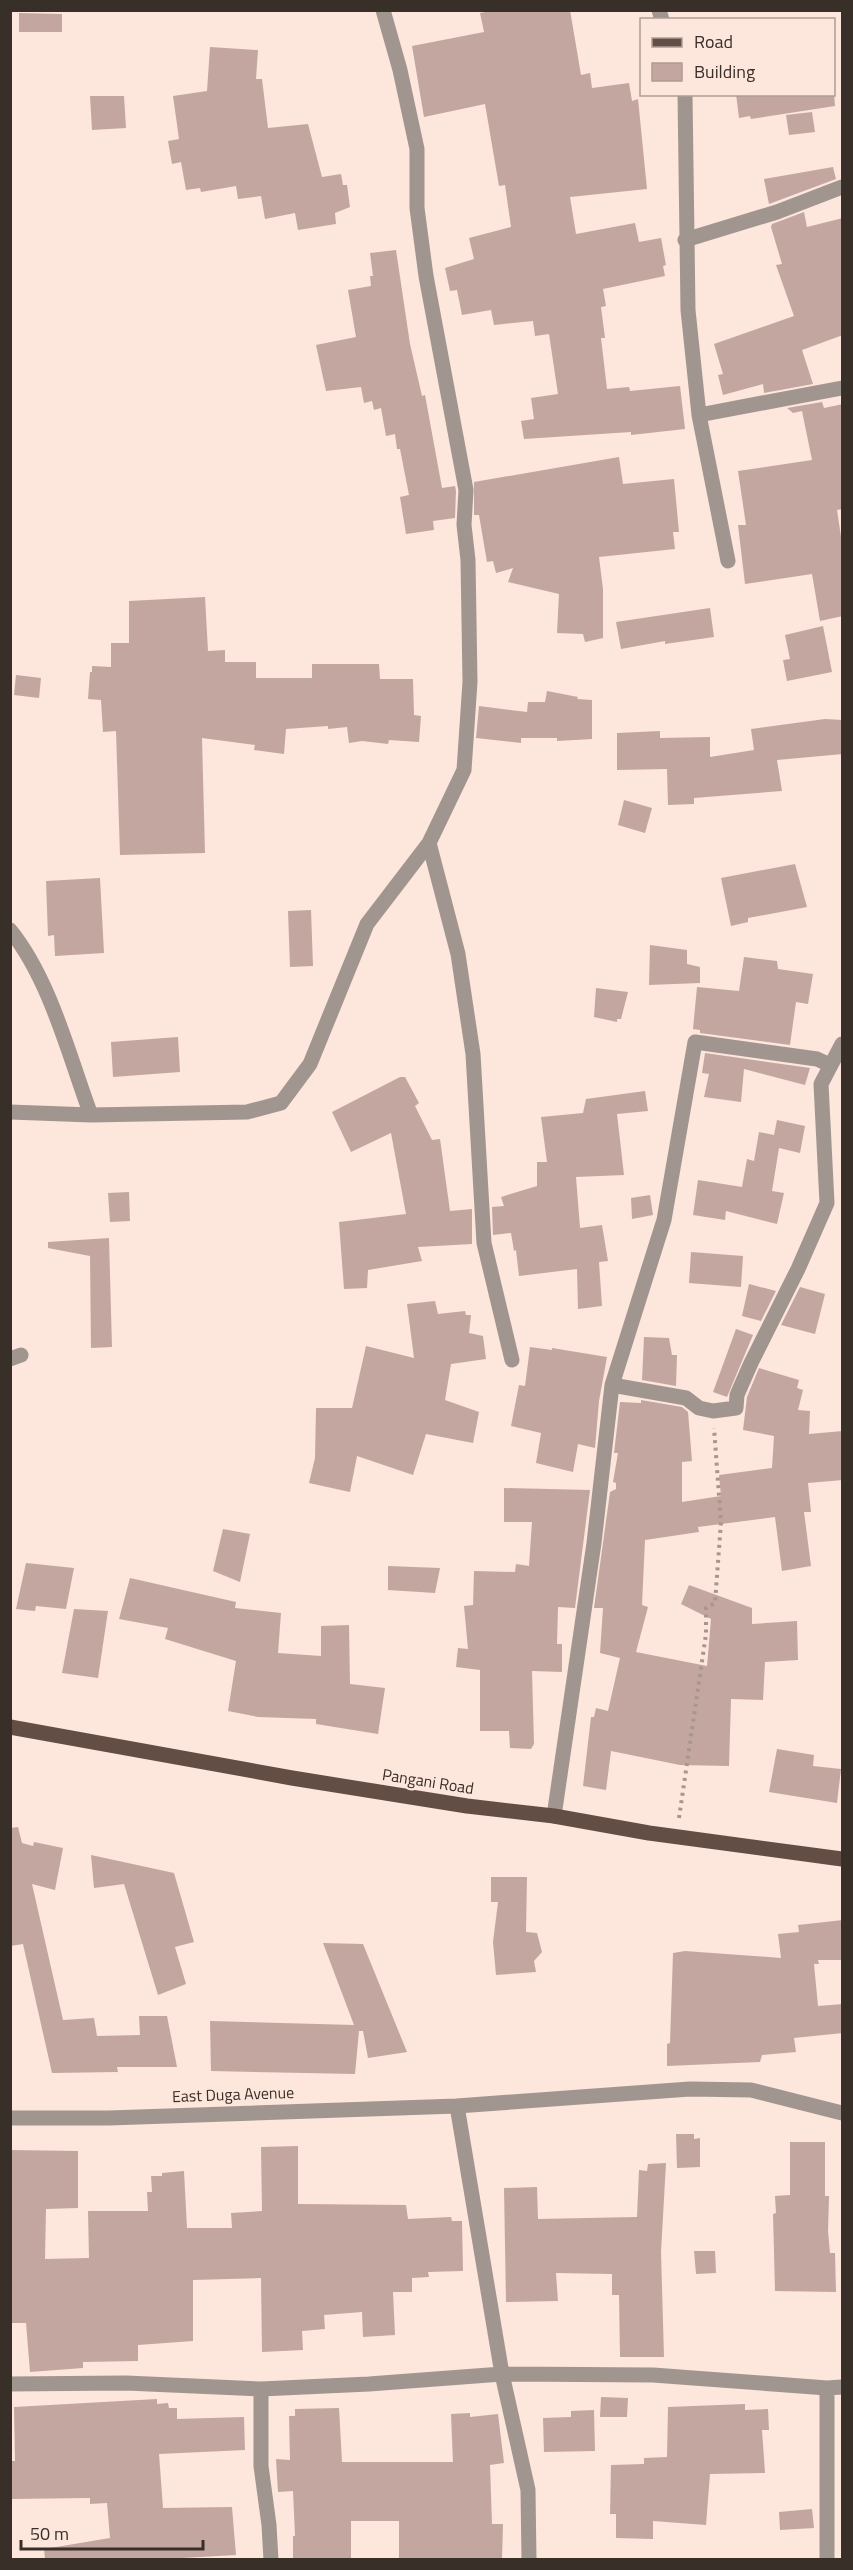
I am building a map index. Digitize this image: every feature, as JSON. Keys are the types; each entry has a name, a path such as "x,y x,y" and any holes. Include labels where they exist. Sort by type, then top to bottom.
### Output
{"main road":[{"name":"Pangani Road","path":"10,1727 303,1780 467,1806 554,1816 677,1837 843,1859"}],"street":[{"path":"10,1112 91,1115 247,1112 281,1103 310,1064 367,924 429,843 464,770 470,682 468,560 464,525 466,490 426,276 417,208 417,149 400,70 383,10"},
{"path":"685,96 685,240 688,310 699,415 728,561"},
{"path":"685,240 777,212 843,187"},
{"path":"699,415 843,388"},
{"path":"429,843 458,954 473,1054 484,1244 512,1360"},
{"path":"10,930 25,948 50,1004 91,1115"},
{"path":"554,1816 594,1543 612,1385 664,1220 695,1042 817,1059 830,1065"},
{"path":"612,1385 686,1398 699,1408 713,1411 736,1408 737,1395 751,1363 798,1269 827,1203 820,1084 843,1044"},
{"path":"827,1203 843,1206"},
{"name":"East Duga Avenue","path":"10,2118 109,2118 458,2106 690,2089 751,2090 843,2113"},
{"path":"458,2106 502,2374 528,2490 529,2559"},
{"path":"10,2384 126,2383 261,2389 502,2374 653,2375 835,2387 827,2559"},
{"path":"261,2389 261,2466 271,2559"}],"path":[{"path":"677,1837 706,1634 706,1608 715,1603 721,1522 713,1411"}],"building":[{"path":"496,10 570,10 581,75 590,73 592,88 629,83 632,101 638,99 647,189 570,197 576,234 635,223 639,242 661,238 666,265 663,266 665,276 603,289 606,306 601,307 605,338 601,338 607,389 629,387 630,391 680,386 685,429 631,435 631,432 524,439 521,421 534,419 531,398 558,394 549,334 535,336 533,321 494,325 491,310 462,315 457,290 450,291 445,268 474,259 469,238 511,227 505,185 499,186 485,104 424,117 412,46 484,32 480,13"},
{"path":"19,13 62,14 62,32 19,32"},
{"path":"210,47 258,50 256,79 262,79 268,128 308,124 322,177 341,174 343,185 347,185 350,207 335,213 336,224 298,230 295,213 265,219 261,196 238,199 236,186 201,192 200,188 186,190 181,162 172,164 168,141 179,139 173,96 207,91"},
{"path":"90,96 124,96 126,128 92,130"},
{"path":"736,96 834,96 835,106 751,119 750,116 739,118"},
{"path":"812,112 815,132 789,135 786,115"},
{"path":"833,167 836,179 769,204 764,179"},
{"path":"804,212 807,227 843,218 843,335 802,350 813,384 764,393 763,384 723,395 718,375 723,374 714,344 794,316 776,265 782,264 771,227 772,224"},
{"path":"396,250 410,344 422,396 425,395 442,488 455,486 456,491 455,518 433,521 434,530 406,534 400,497 409,495 395,434 386,436 381,408 374,410 372,401 364,403 361,387 326,391 316,345 356,337 348,290 371,286 370,276 373,276 370,253"},
{"path":"822,402 824,408 843,404 843,509 837,510 843,550 843,616 820,621 812,574 745,584 738,525 746,525 738,471 812,460 802,411 793,413 787,408"},
{"path":"619,457 623,484 674,479 679,532 673,532 675,549 599,557 603,589 603,638 585,642 583,634 557,633 559,594 508,582 513,568 496,573 493,561 487,562 479,515 474,515 474,482"},
{"path":"205,597 208,651 225,650 225,662 256,662 256,678 312,678 312,664 379,664 380,679 413,679 414,715 421,716 419,742 389,740 388,744 362,741 349,743 347,727 286,729 284,754 254,750 255,745 202,738 205,853 120,855 116,731 103,732 101,700 88,699 90,672 92,672 92,666 111,667 111,643 129,643 129,601"},
{"path":"710,608 714,637 665,644 665,641 621,649 616,622"},
{"path":"823,626 832,672 787,681 783,660 790,659 785,635"},
{"path":"16,675 41,678 39,698 14,695"},
{"path":"547,691 578,697 577,699 592,700 592,739 557,741 557,738 521,738 521,743 476,738 479,706 527,712 528,702 545,702"},
{"path":"825,719 843,720 843,754 777,760 782,791 694,798 694,804 668,805 667,769 617,770 617,733 660,731 660,738 710,737 710,757 754,750 751,729"},
{"path":"624,800 652,808 645,833 618,825"},
{"path":"795,864 807,907 748,918 748,922 731,926 721,878"},
{"path":"100,878 104,953 55,956 54,935 48,936 46,881"},
{"path":"311,910 313,966 290,967 288,911"},
{"path":"650,945 687,950 687,964 700,967 700,983 649,985"},
{"path":"744,957 777,961 778,969 813,974 808,1004 796,1002 790,1045 700,1033 700,1030 693,1029 697,987 739,991"},
{"path":"596,988 628,992 621,1019 617,1019 617,1022 594,1017"},
{"path":"178,1037 180,1072 113,1077 111,1042"},
{"path":"705,1053 810,1068 805,1085 744,1069 741,1102 704,1097 709,1074 702,1073"},
{"path":"400,1077 405,1077 419,1103 415,1106 432,1140 440,1139 450,1211 472,1209 472,1244 418,1247 422,1261 368,1270 367,1288 344,1289 339,1222 406,1214 391,1133 351,1152 332,1112"},
{"path":"645,1091 648,1111 617,1114 624,1175 576,1177 580,1228 602,1225 608,1261 599,1262 602,1306 578,1309 577,1269 519,1276 516,1250 514,1251 511,1233 493,1235 492,1207 504,1206 501,1197 537,1186 537,1162 547,1162 541,1117 583,1113 586,1099"},
{"path":"777,1120 805,1126 800,1153 779,1148 772,1191 784,1193 777,1224 726,1211 725,1220 693,1215 698,1180 742,1187 747,1159 754,1161 759,1132 774,1135"},
{"path":"129,1192 130,1221 110,1222 108,1193"},
{"path":"650,1195 653,1215 632,1219 631,1198"},
{"path":"109,1238 112,1347 91,1348 90,1256 48,1248 48,1242"},
{"path":"691,1252 743,1256 741,1287 689,1283"},
{"path":"749,1284 776,1291 761,1321 742,1316"},
{"path":"800,1287 825,1294 815,1334 781,1325"},
{"path":"435,1301 438,1314 465,1311 466,1315 471,1315 469,1333 483,1336 486,1359 451,1364 445,1400 479,1412 473,1443 426,1434 413,1475 357,1456 350,1492 309,1483 315,1458 316,1408 352,1408 366,1346 414,1358 407,1304"},
{"path":"736,1329 753,1335 727,1397 713,1392"},
{"path":"644,1337 669,1338 672,1355 677,1355 676,1386 642,1380"},
{"path":"530,1347 552,1350 552,1348 607,1357 599,1401 595,1448 578,1444 573,1472 536,1463 541,1433 511,1426 519,1385 525,1386"},
{"path":"759,1368 799,1380 797,1388 803,1390 798,1410 810,1411 809,1434 843,1431 843,1480 808,1483 811,1512 804,1512 811,1566 782,1571 775,1517 698,1527 699,1532 645,1540 642,1605 648,1607 636,1652 707,1666 711,1619 681,1604 689,1585 752,1608 752,1624 797,1621 798,1660 765,1662 763,1700 731,1699 729,1766 680,1765 611,1751 606,1790 583,1786 591,1717 594,1717 596,1708 608,1711 620,1658 600,1653 603,1608 594,1608 610,1492 616,1489 616,1483 613,1482 618,1453 614,1453 620,1402 641,1403 641,1400 682,1407 688,1412 692,1461 682,1462 682,1502 721,1496 719,1475 772,1468 774,1436 743,1430 747,1397"},
{"path":"504,1488 590,1490 575,1608 558,1607 557,1644 562,1644 562,1672 532,1671 534,1744 531,1749 510,1748 509,1731 480,1731 480,1670 456,1667 458,1648 468,1649 464,1606 473,1605 474,1571 515,1572 516,1564 529,1566 532,1522 504,1522"},
{"path":"223,1529 250,1534 240,1582 213,1571"},
{"path":"26,1563 74,1568 66,1609 36,1606 35,1611 16,1609"},
{"path":"388,1566 440,1568 435,1593 388,1590"},
{"path":"130,1578 236,1602 235,1608 281,1613 278,1653 321,1656 321,1626 349,1625 350,1684 385,1688 378,1734 316,1724 316,1719 258,1717 228,1711 236,1661 165,1639 168,1628 119,1619"},
{"path":"74,1609 108,1611 98,1678 62,1673"},
{"path":"777,1749 814,1755 813,1766 841,1769 837,1803 769,1792"},
{"path":"18,1827 22,1843 33,1846 34,1842 63,1848 55,1890 32,1884 63,2020 94,2018 97,2036 140,2035 139,2016 167,2016 177,2067 117,2067 118,2072 52,2073 23,1944 10,1946 10,1828"},
{"path":"91,1855 174,1873 194,1942 175,1947 186,1984 158,1995 124,1884 94,1888"},
{"path":"491,1877 527,1877 526,1932 537,1933 542,1952 534,1961 536,1972 496,1975 493,1942 498,1902 491,1902"},
{"path":"843,1920 843,1960 818,1960 819,1964 814,1964 818,2006 843,2004 843,2033 794,2038 796,2052 762,2055 760,2062 667,2066 673,1953 685,1951 781,1958 778,1934 799,1932 798,1925"},
{"path":"323,1943 363,1944 407,2052 368,2058 363,2031 359,2031 355,2074 211,2071 210,2021 354,2025"},
{"path":"676,2134 694,2134 694,2139 700,2138 700,2167 677,2168"},
{"path":"790,2142 825,2142 825,2196 829,2196 828,2231 830,2253 835,2253 836,2292 775,2291 773,2214 776,2213 775,2196 790,2195"},
{"path":"298,2146 298,2204 406,2205 408,2219 451,2217 452,2221 462,2221 463,2271 428,2272 429,2277 412,2278 412,2292 393,2292 395,2335 363,2337 362,2312 324,2315 325,2329 302,2331 303,2350 262,2352 261,2278 193,2280 193,2341 138,2345 138,2361 83,2362 83,2368 30,2372 26,2323 10,2323 10,2150 78,2151 78,2208 46,2209 45,2259 89,2258 88,2211 148,2211 147,2192 152,2192 151,2176 162,2176 162,2173 184,2171 187,2228 232,2228 231,2213 262,2211 261,2147"},
{"path":"666,2163 661,2252 664,2357 620,2357 619,2295 612,2295 612,2274 556,2273 558,2301 506,2302 504,2188 537,2187 538,2219 637,2217 639,2170 647,2171 648,2164"},
{"path":"694,2251 715,2251 716,2273 696,2274"},
{"path":"601,2397 628,2398 627,2417 600,2417"},
{"path":"157,2399 157,2404 168,2403 169,2408 177,2408 177,2419 244,2417 245,2450 159,2454 163,2508 232,2507 236,2555 164,2559 45,2559 44,2549 110,2538 107,2503 90,2504 90,2498 10,2499 10,2461 15,2461 14,2407"},
{"path":"745,2404 745,2410 768,2409 769,2430 762,2430 765,2473 710,2474 706,2525 653,2521 653,2539 616,2538 616,2514 610,2514 611,2465 644,2464 644,2458 667,2457 668,2407"},
{"path":"339,2408 342,2462 453,2462 451,2414 470,2413 470,2417 498,2414 504,2463 490,2465 492,2524 503,2524 502,2559 399,2559 399,2521 351,2521 351,2559 293,2559 293,2536 295,2536 293,2491 278,2492 276,2459 290,2460 289,2416 295,2416 295,2409"},
{"path":"594,2410 595,2451 544,2452 543,2418 571,2417 571,2411"},
{"path":"812,2509 814,2528 780,2530 779,2512"}]}
